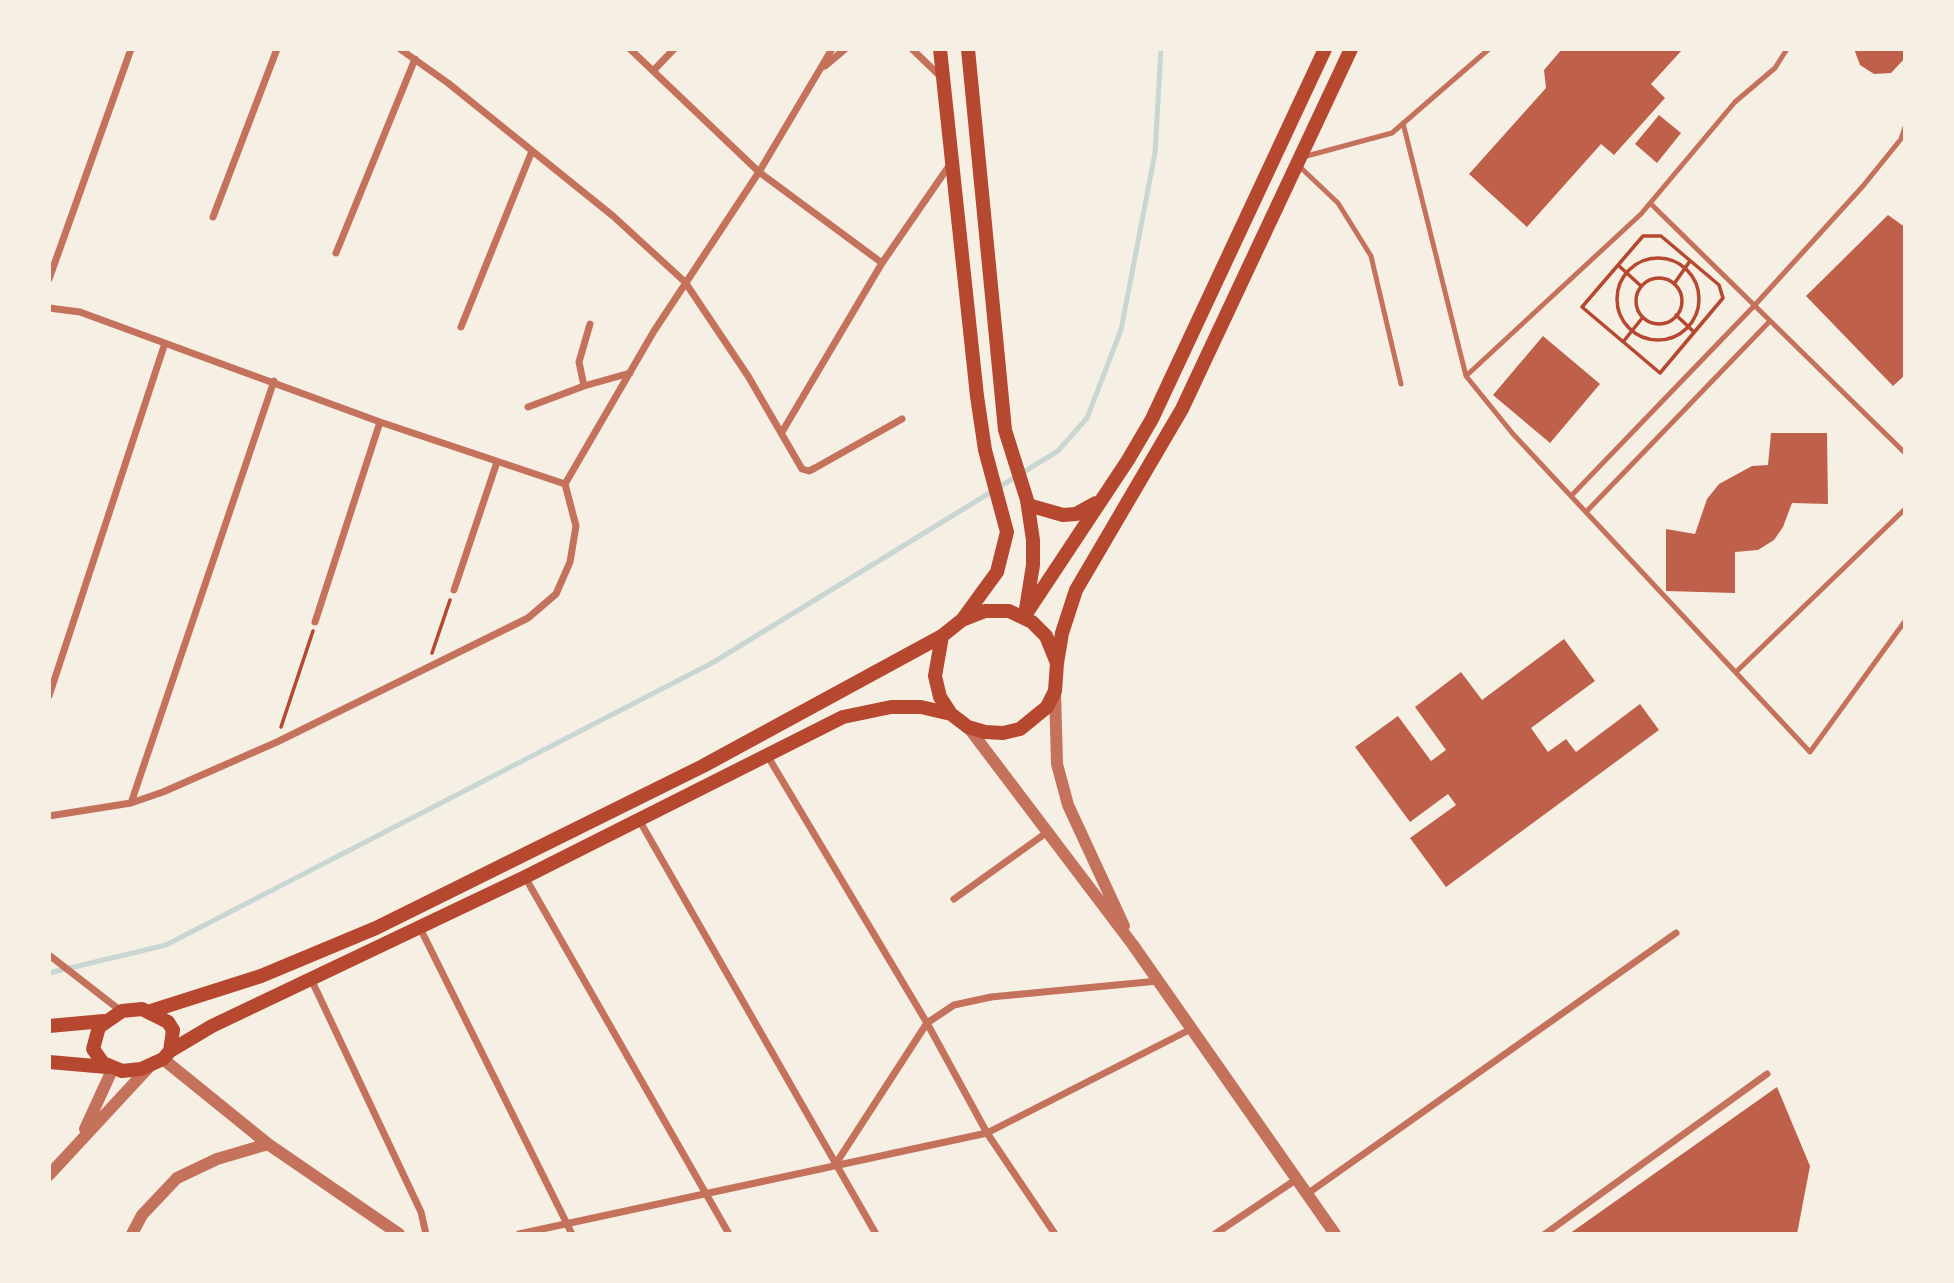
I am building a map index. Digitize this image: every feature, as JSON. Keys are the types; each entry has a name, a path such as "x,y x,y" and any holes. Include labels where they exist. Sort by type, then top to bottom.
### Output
{"main road":[{"path":"49,1026 104,1021 122,1011 151,1011 261,976 376,928 703,766 942,636 962,620 997,572 1006,546 1006,519 985,450 940,49"},
{"path":"968,49 1005,430 1028,503 1034,554 1024,617"},
{"path":"1024,617 1152,419 1325,49"},
{"path":"942,636 935,676 940,697 951,714 968,727 1003,733 1020,729 1047,707 1055,691 1062,633 1076,590 1182,409 1351,49"},
{"path":"1028,503 1063,515 1076,514 1100,500"},
{"path":"962,620 993,610 1024,617 1046,636 1057,663"},
{"path":"49,1062 132,1071 150,1066 212,1026 525,877 843,717 868,710 921,708 951,714"},
{"path":"151,1011 168,1022 173,1030 167,1055"},
{"path":"104,1021 95,1034 93,1049 97,1057 113,1068"}],"street":[{"path":"49,279 131,49"},
{"path":"213,217 277,49"},
{"path":"400,49 613,216 685,282 782,432 802,469 809,471 902,419"},
{"path":"630,49 759,172 881,263"},
{"path":"653,71 674,49"},
{"path":"49,816 131,803 276,742 528,618 556,594 570,562 576,526 565,484 685,282 759,172 832,49"},
{"path":"819,71 845,49"},
{"path":"912,49 943,79"},
{"path":"336,253 415,59"},
{"path":"461,327 532,151"},
{"path":"782,432 881,263 953,161"},
{"path":"49,308 80,313 274,381 380,422 565,484"},
{"path":"584,386 579,362 590,324"},
{"path":"49,696 165,344"},
{"path":"528,407 584,386 630,373"},
{"path":"131,803 274,381"},
{"path":"316,622 380,422"},
{"path":"454,590 497,462"},
{"path":"1055,691 1057,764 1068,805 1133,946"},
{"path":"968,727 1193,1028 1335,1234"},
{"path":"766,754 927,1023 987,1133 1055,1234"},
{"path":"638,818 876,1234"},
{"path":"954,898 1046,833"},
{"path":"525,877 729,1234"},
{"path":"419,928 572,1234"},
{"path":"1307,1194 1676,933"},
{"path":"49,955 122,1011"},
{"path":"311,979 421,1212 426,1234"},
{"path":"835,1166 927,1023 954,1005 991,997 1158,981"},
{"path":"519,1234 987,1133 1193,1028"},
{"path":"167,1055 268,1144 399,1234"},
{"path":"49,1175 150,1066"},
{"path":"79,1142 113,1068"},
{"path":"1545,1234 1767,1074"},
{"path":"132,1234 142,1215 177,1178 217,1159 268,1144"},
{"path":"1215,1234 1297,1179"}],"lane":[{"path":"1401,384 1371,256 1338,203 1298,161 1392,133 1489,49"},
{"path":"1466,376 1650,203 1735,102 1774,68 1787,49"},
{"path":"1403,123 1466,376 1513,434 1810,752 1905,621"},
{"path":"1571,496 1754,306 1863,186 1901,139 1905,127"},
{"path":"1650,203 1905,453"},
{"path":"1586,512 1770,321"},
{"path":"1736,672 1905,512"}],"path":[{"path":"1643,236 1661,236 1690,261 1719,285 1723,298 1660,373 1582,307 1643,236"},
{"path":"1653,258 1666,259 1685,268 1695,282 1699,295 1698,307 1688,326 1672,338 1658,341 1631,331 1622,320 1617,307 1617,293 1626,273 1640,262 1653,258"},
{"path":"1675,284 1690,261"},
{"path":"1618,265 1641,286"},
{"path":"1653,278 1675,284 1681,297 1676,315 1660,324 1643,317 1636,300 1641,286 1653,278"},
{"path":"1676,315 1694,332"},
{"path":"1623,342 1643,317"},
{"path":"427,668 454,590"},
{"path":"276,742 316,622"}],"building":[{"path":"1562,49 1683,49 1651,84 1665,98 1614,155 1601,144 1527,227 1469,174 1546,88 1544,70"},
{"path":"1854,49 1905,49 1905,58 1891,73 1874,74 1860,65"},
{"path":"1659,115 1681,133 1657,163 1635,144"},
{"path":"1888,215 1905,227 1905,375 1893,386 1806,296"},
{"path":"1543,336 1600,384 1550,443 1493,395"},
{"path":"1771,433 1827,433 1828,504 1792,503 1783,527 1774,540 1758,550 1735,552 1735,593 1666,591 1666,529 1695,534 1707,499 1719,484 1752,466 1768,465"},
{"path":"1564,639 1595,681 1531,728 1548,752 1566,739 1576,752 1640,704 1659,730 1446,887 1410,838 1456,805 1448,794 1410,822 1355,747 1398,716 1431,761 1446,750 1415,707 1461,672 1482,700"},
{"path":"1777,1087 1810,1166 1797,1234 1569,1234"}],"waterway":[{"path":"49,973 166,945 712,663 1058,451 1087,418 1121,330 1155,153 1161,49"}]}
